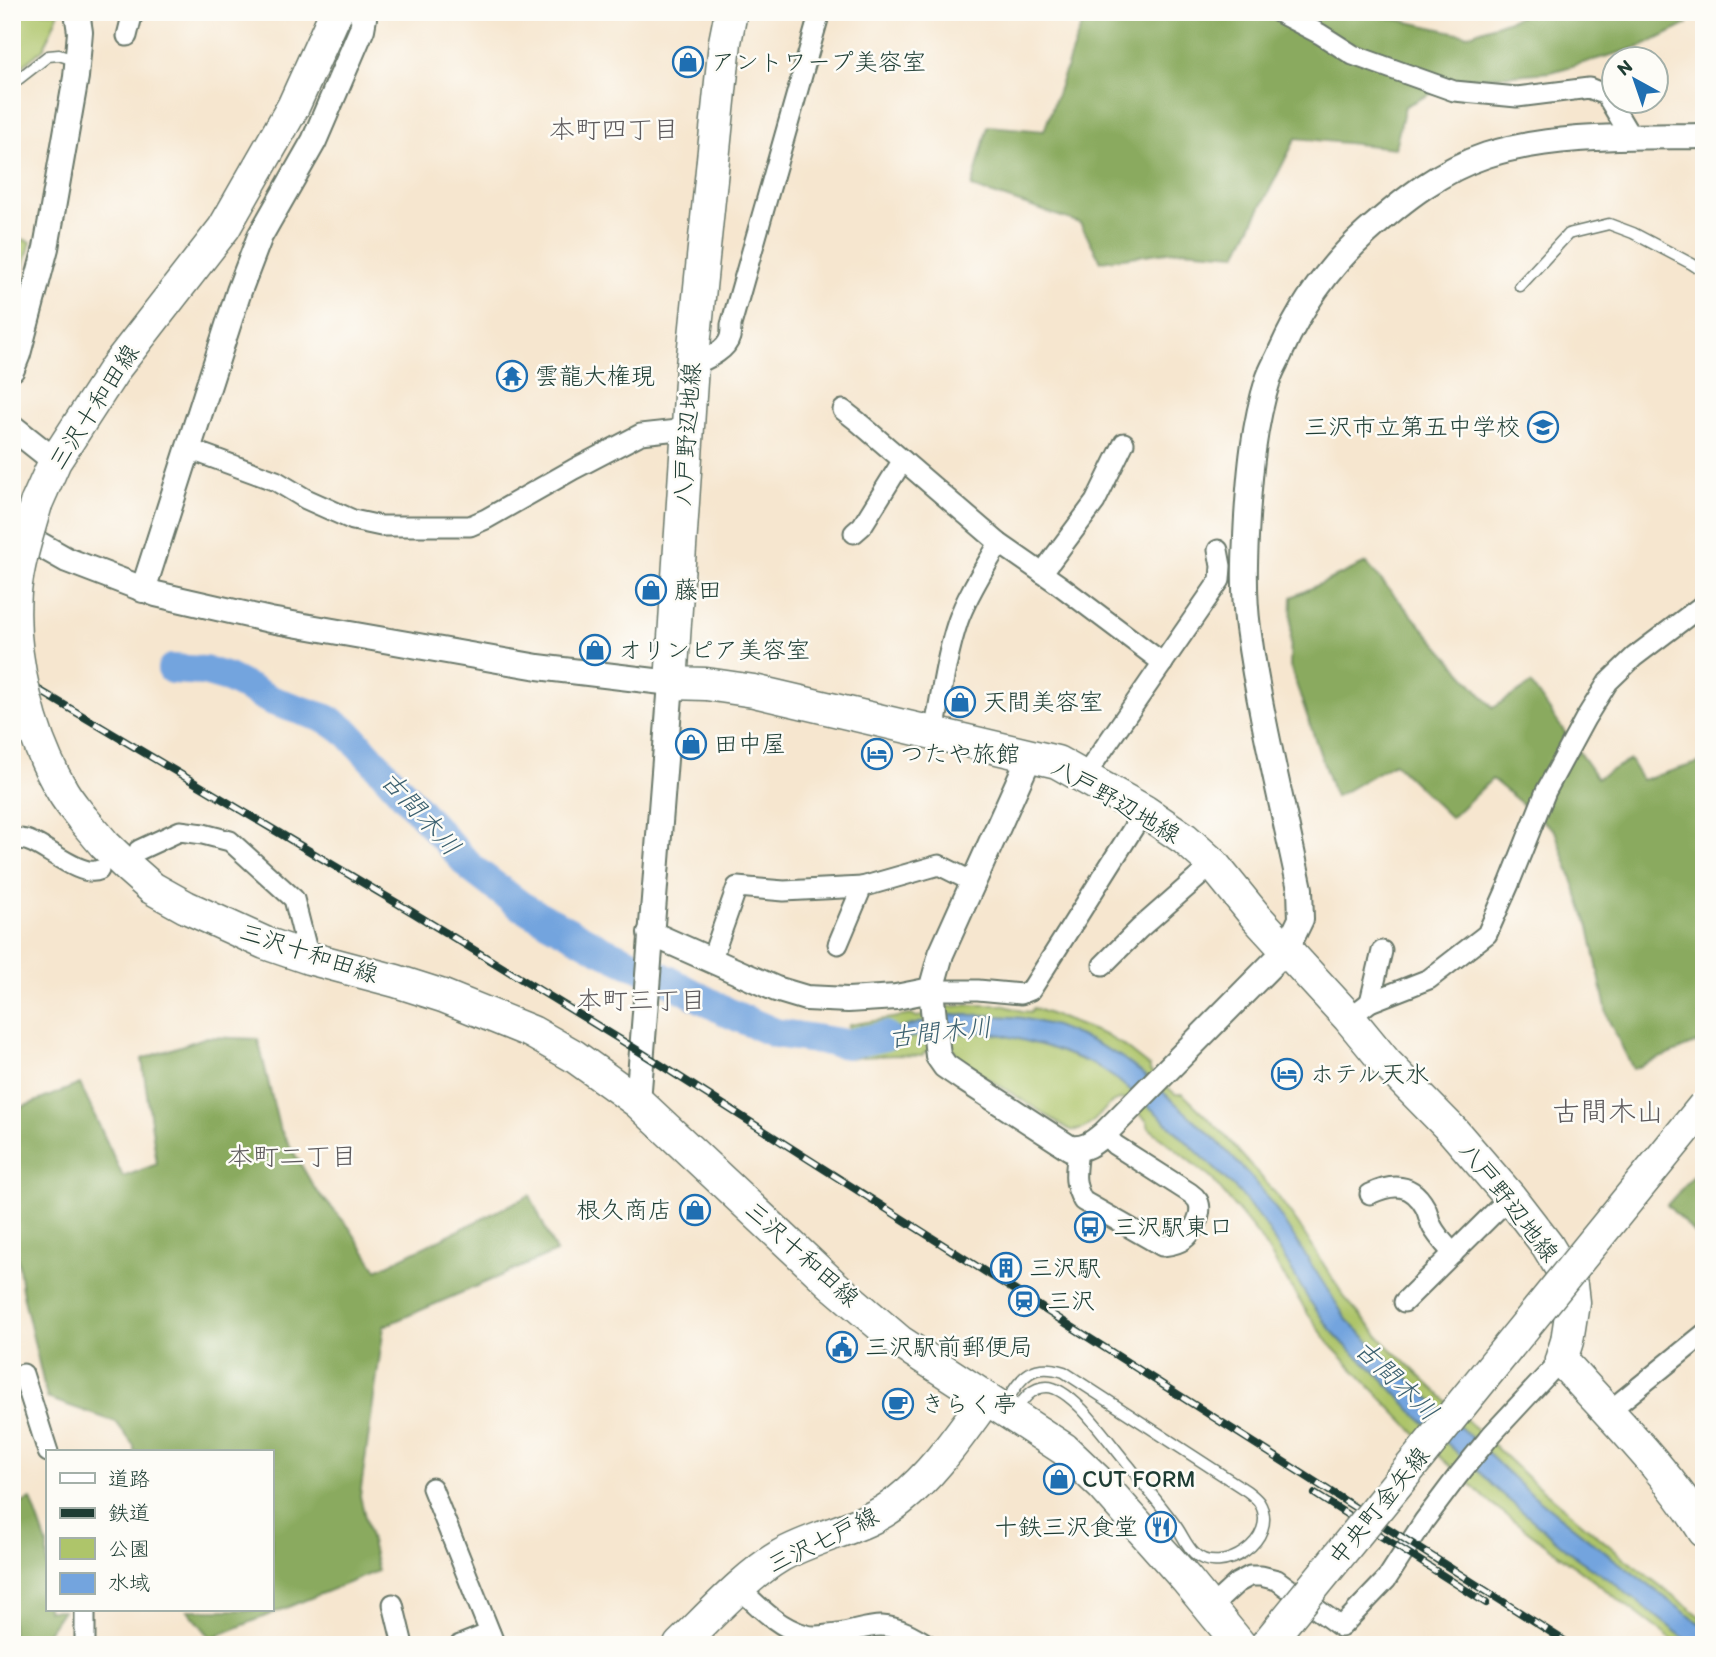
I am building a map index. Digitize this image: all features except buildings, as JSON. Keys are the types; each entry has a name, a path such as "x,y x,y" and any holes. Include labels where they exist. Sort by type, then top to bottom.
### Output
{"main road":[{"name":"三沢十和田線","path":"335,12 293,107 224,229 116,367 55,461 36,504 15,591 14,627 25,697 49,765 64,794 112,852 152,888 186,907 265,943 443,996 531,1032 574,1056 638,1102 832,1284 900,1342 1064,1449 1104,1487 1240,1645"},
{"name":"八戸野辺地線","path":"731,12 725,42 692,366 671,683 706,684 754,691 1056,762 1144,811 1185,839 1213,864 1286,950 1359,1010 1386,1063 1453,1131 1547,1245 1571,1285 1573,1302 1561,1360"},
{"name":"中央町金矢線","path":"1266,1645 1704,1106"},
{"path":"1561,1360 1671,1484 1704,1531"},
{"name":"三沢七戸線","path":"680,1645 739,1588 779,1556 865,1522 899,1502 943,1457 1000,1407"}],"street":[{"path":"12,369 46,248 77,61 80,32 77,12"},
{"path":"127,36 132,12"},
{"path":"143,590 239,291 260,236 314,141 362,29 364,18 360,12"},
{"path":"692,366 711,356 730,338 731,325 820,12"},
{"path":"1278,12 1353,55 1454,90 1517,97 1589,88 1606,95 1631,137"},
{"path":"1030,756 941,954 932,996 938,1056 945,1066 964,1080 1070,1148 1077,1149 1089,1146 1104,1134 1286,950 1301,919 1300,889 1248,626 1245,564 1258,419 1268,379 1292,327 1321,281 1355,242 1393,209 1441,175 1486,156 1538,143 1704,136"},
{"path":"843,410 999,543 1163,663"},
{"path":"12,427 55,461"},
{"path":"188,449 276,481 306,499 352,520 381,526 470,526 642,434 687,429"},
{"path":"1042,573 1095,502 1124,443"},
{"path":"855,533 903,460"},
{"path":"12,529 67,560 143,590 283,622 538,667 671,683 638,1102"},
{"path":"934,733 958,622 967,599 999,543"},
{"path":"1084,777 1220,580 1218,550"},
{"path":"1359,1010 1429,979 1486,934 1546,792 1608,682 1634,657 1704,604"},
{"path":"650,939 776,989 806,998 849,1000 932,996 978,990 1021,994 1031,990 1144,811"},
{"path":"139,850 180,831 230,841 293,899 309,958"},
{"path":"12,838 28,841 80,869 94,872 99,870"},
{"path":"1103,965 1139,929 1213,864"},
{"path":"711,961 737,887 784,891 862,887 939,865 973,882"},
{"path":"838,944 862,887"},
{"path":"1359,1010 1382,951"},
{"path":"1077,1149 1075,1179 1083,1201 1162,1246 1174,1245 1185,1239 1197,1221 1200,1211 1198,1201 1190,1193 1115,1145 1104,1134"},
{"path":"1370,1194 1384,1188 1409,1188 1419,1197 1427,1210 1431,1226 1453,1254"},
{"path":"1404,1302 1510,1197"},
{"path":"1608,1412 1704,1334"},
{"path":"1210,1608 1237,1583 1250,1576 1261,1576 1277,1580 1341,1627 1386,1580 1423,1521 1486,1441 1561,1360"},
{"path":"23,1374 47,1450"},
{"path":"432,1488 493,1639 460,1645"},
{"path":"739,1588 789,1629 809,1636 839,1640 881,1626 916,1636 928,1645"},
{"path":"393,1604 403,1645"},
{"path":"85,1612 85,1645"}],"lane":[{"path":"12,84 48,56 59,55 77,61"},
{"path":"1520,286 1568,234 1609,224 1633,233 1704,272"},
{"path":"1043,1367 1064,1372 1247,1491 1258,1502 1263,1514 1264,1525 1259,1538 1246,1550 1228,1559 1204,1560 1194,1554 1177,1527 1081,1408 1056,1388 1045,1387 1033,1391 1000,1407 1021,1380 1032,1371 1043,1367"}],"green space":[{"path":"12,12 59,12 44,48 12,75"},
{"path":"1086,12 1363,12 1467,35 1532,12 1683,12 1688,24 1643,46 1600,46 1600,58 1551,72 1461,79 1405,106 1395,148 1296,138 1237,254 1182,250 1101,261 1080,223 972,187 988,126 1044,131"},
{"path":"12,236 31,242 12,308"},
{"path":"1366,563 1493,708 1531,684 1597,778 1630,760 1642,780 1704,761 1704,1040 1633,1069 1608,1019 1589,927 1555,831 1492,779 1451,818 1394,763 1335,797 1290,666 1292,597"},
{"path":"1002,1005 1030,1012 1034,1008 1105,1035 1150,1067 1150,1071 1175,1094 1183,1094 1220,1130 1276,1194 1345,1298 1384,1342 1526,1476 1624,1558 1704,1619 1704,1627 1523,1487 1347,1320 1250,1176 1216,1140 1142,1073 1022,1018 946,1015 847,1040 849,1025 910,1015 917,1017 944,1012 948,1007"},
{"path":"978,1032 1028,1041 1097,1066 1161,1117 1240,1193 1267,1228 1309,1300 1348,1348 1496,1489 1577,1558 1693,1645 1679,1645 1492,1504 1422,1440 1332,1347 1258,1235 1212,1179 1149,1128 1147,1121 1123,1099 1112,1103 1083,1128 1070,1130 954,1057 956,1052 951,1048 925,1052 922,1056 846,1058 847,1046 877,1040"},
{"path":"207,1037 258,1039 279,1127 315,1189 349,1227 377,1270 530,1195 556,1252 384,1326 360,1496 378,1571 211,1638 190,1612 273,1612 273,1450 134,1450 134,1446 116,1422 47,1398 22,1290 12,1214 12,1111 80,1084 123,1177 157,1164 142,1059"},
{"path":"1704,1164 1704,1243 1667,1205"},
{"path":"31,1499 46,1541 46,1612 62,1612 39,1645 12,1645 12,1507"}],"water":[{"path":"946,1015 1022,1018 1055,1026 1120,1056 1142,1073 1216,1140 1250,1176 1275,1208 1347,1320 1523,1487 1704,1627 1704,1645 1693,1645 1577,1558 1496,1489 1418,1417 1375,1371 1331,1330 1309,1300 1267,1228 1240,1193 1161,1117 1119,1081 1097,1066 1078,1058 1003,1035 978,1032 877,1040 847,1046 847,1040 879,1028 899,1029"}],"waterway":[{"name":"古間木川","path":"172,669 204,671 228,678 273,701 327,719 348,733 471,868 521,906 602,950 775,1033 847,1044 885,1036"}],"railway":[{"path":"12,674 412,912 642,1053 1571,1645"},
{"path":"1315,1494 1486,1603"}],"place":[{"name":"アントワープ美容室","path":"688,62"},
{"name":"雲龍大権現","path":"512,376"},
{"name":"三沢市立第五中学校","path":"1543,427"},
{"name":"藤田","path":"651,590"},
{"name":"オリンピア美容室","path":"595,650"},
{"name":"天間美容室","path":"960,702"},
{"name":"田中屋","path":"691,744"},
{"name":"つたや旅館","path":"877,754"},
{"name":"ホテル天水","path":"1287,1074"},
{"name":"根久商店","path":"695,1210"},
{"name":"三沢駅東口","path":"1090,1227"},
{"name":"三沢駅","path":"1006,1268"},
{"name":"三沢","path":"1024,1301"},
{"name":"三沢駅前郵便局","path":"842,1347"},
{"name":"きらく亭","path":"898,1404"},
{"name":"CUT FORM","path":"1059,1479"},
{"name":"十鉄三沢食堂","path":"1161,1527"}],"district":[{"name":"本町四丁目","path":"614,129"},
{"name":"本町三丁目","path":"641,1000"},
{"name":"古間木山","path":"1608,1111"},
{"name":"本町二丁目","path":"292,1156"}]}
